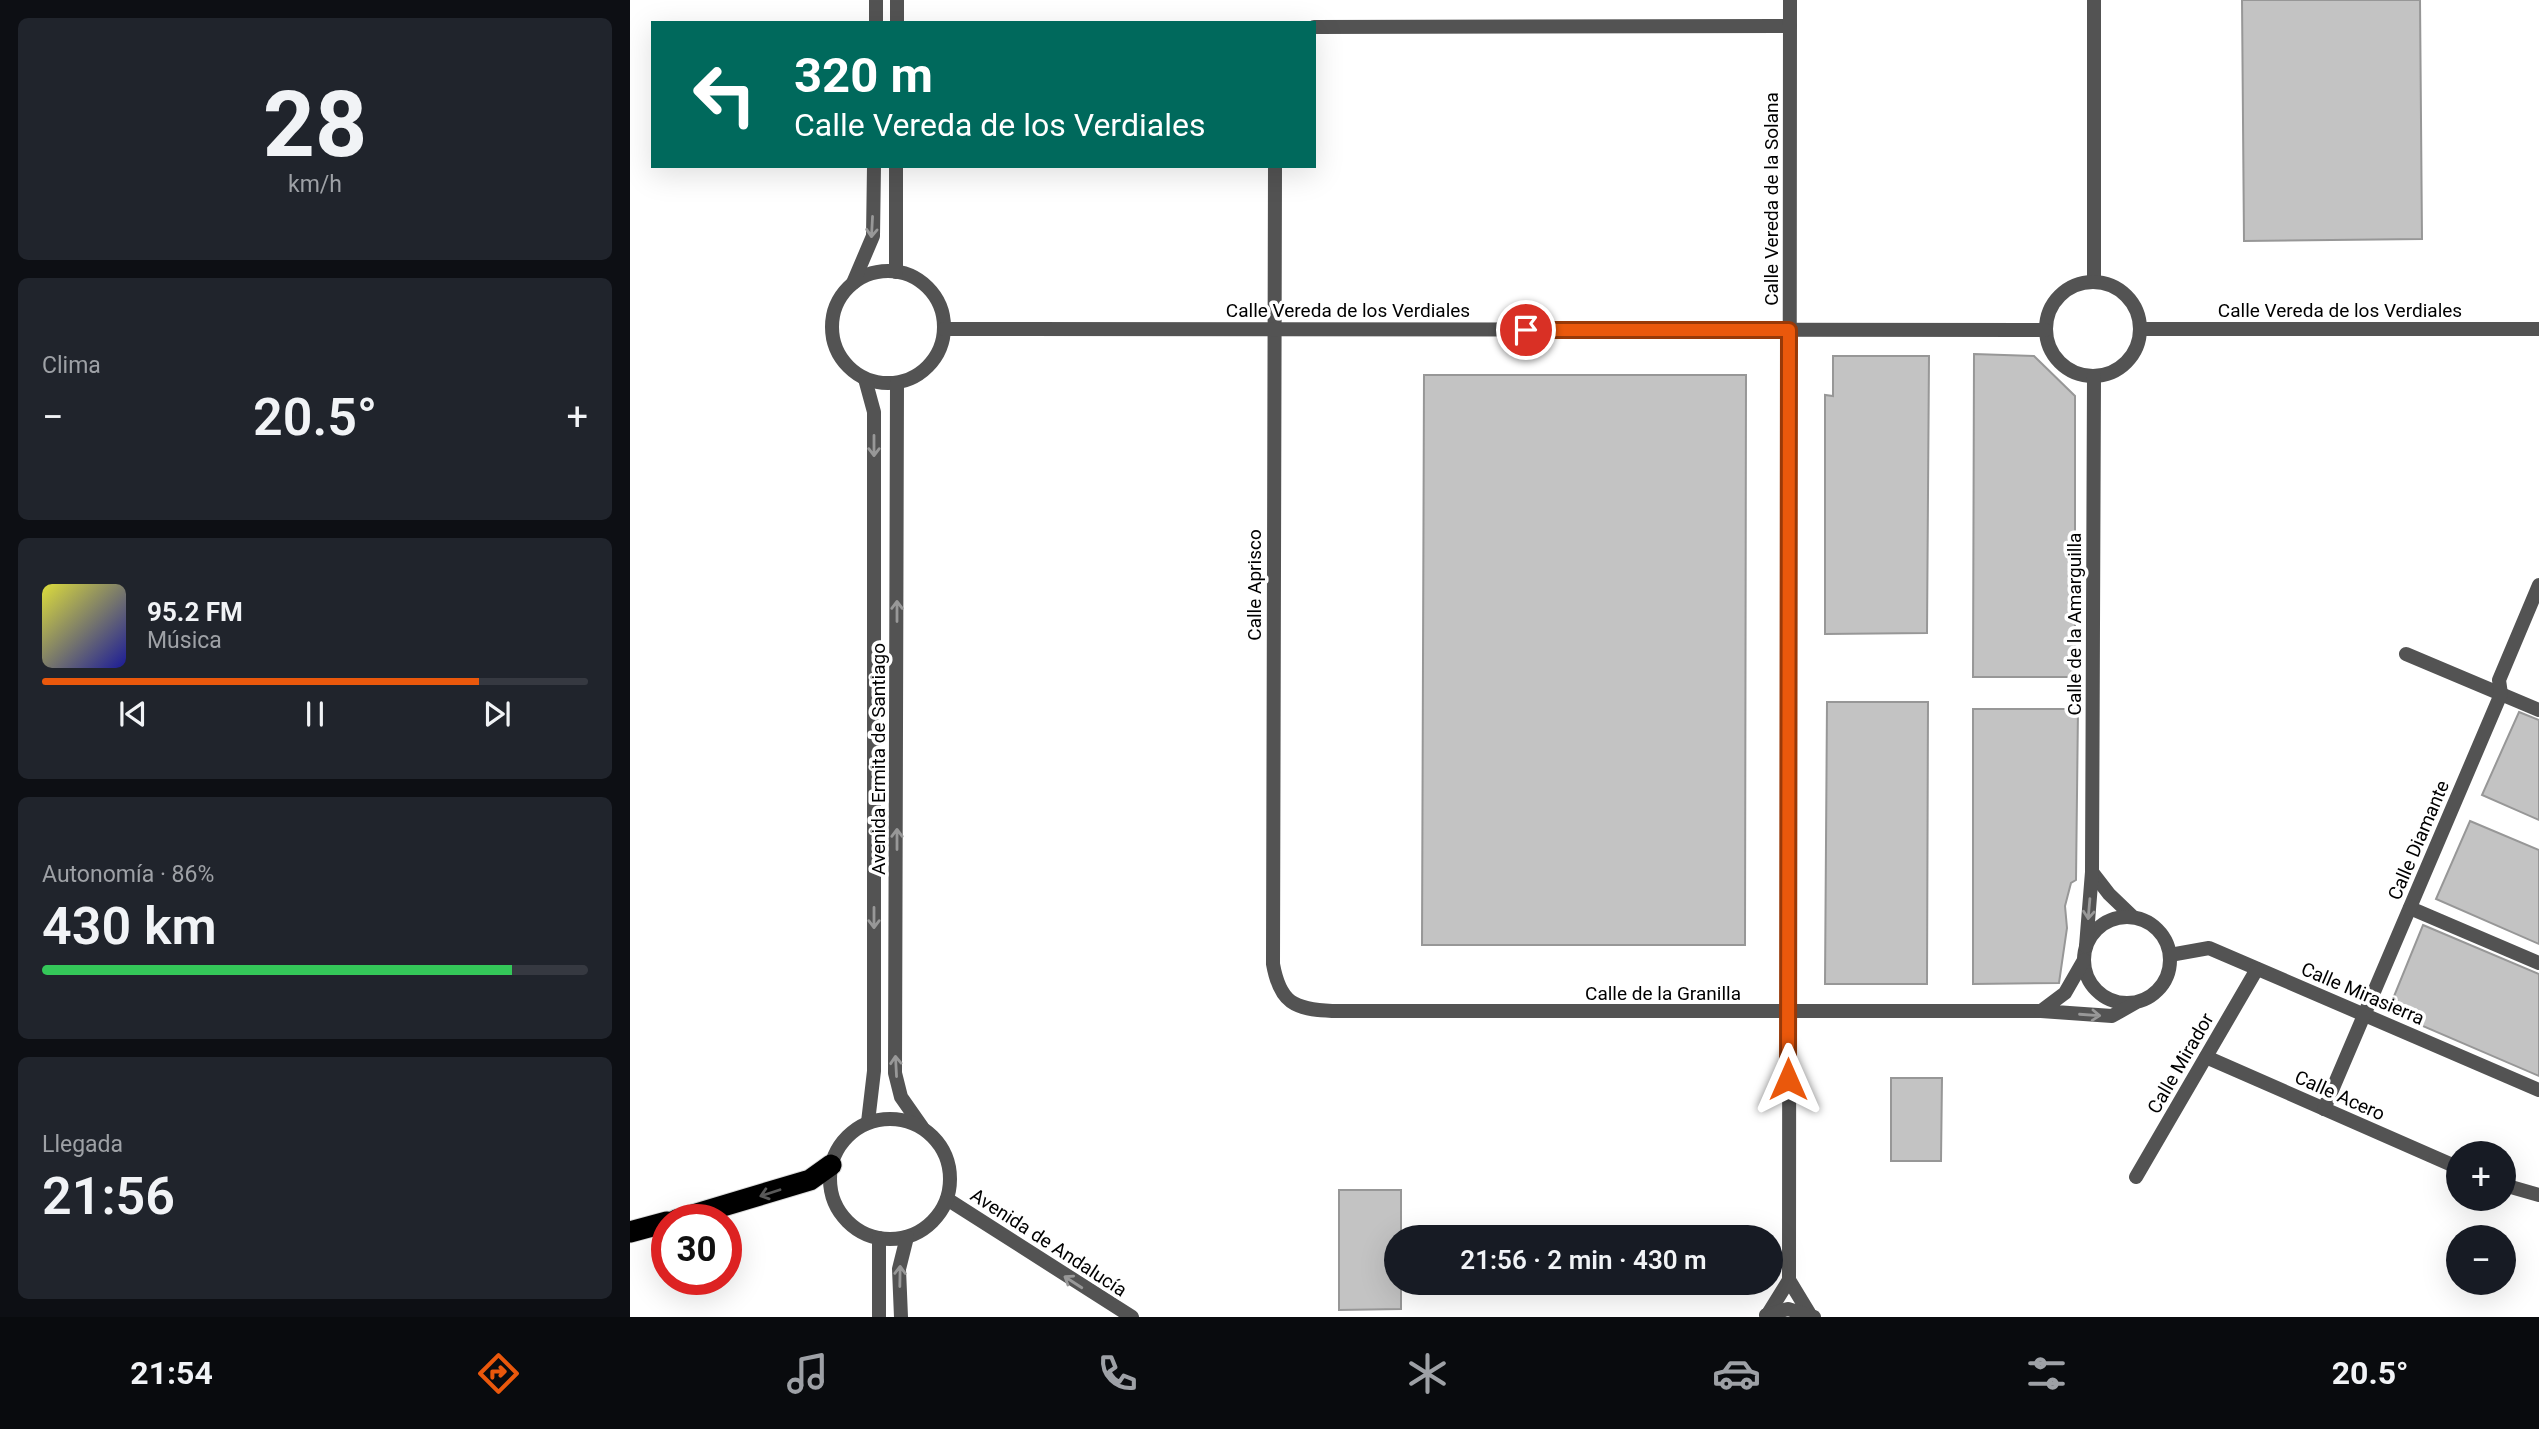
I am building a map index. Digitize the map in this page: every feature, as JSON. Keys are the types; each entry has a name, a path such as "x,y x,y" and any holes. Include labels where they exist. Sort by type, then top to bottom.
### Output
{"highway":[{"path":"730,1204 810,1180 831,1165"},
{"path":"630,1232 651,1226"}],"street":[{"path":"876,0 876,21"},
{"path":"897,0 897,21"},
{"name":"Calle Vereda de la Solana","path":"1789,1280 1790,0"},
{"path":"2094,0 2094,282"},
{"path":"1316,27 1790,26"},
{"path":"853,284 881,272 896,272 926,285 943,313 944,329 942,343 928,367 914,377 897,383 865,379 850,368 838,353 833,335 833,316 840,298 853,284 873,236 874,168"},
{"path":"896,168 896,272"},
{"name":"Calle Aprisco","path":"1275,168 1273,964 1277,984 1287,1001"},
{"path":"2094,282 2112,286 2127,296 2137,311 2140,329 2137,347 2127,362 2112,373 2094,376 2076,373 2060,364 2049,348 2045,330 2049,311 2060,296 2076,285 2094,282"},
{"name":"Calle Vereda de los Verdiales","path":"944,329 2045,330"},
{"name":"Calle Vereda de los Verdiales","path":"2140,329 2539,329"},
{"name":"Calle de la Amarguilla","path":"2085,953 2092,872 2094,376"},
{"name":"Avenida Ermita de Santiago","path":"865,379 874,412 874,1071 868,1122"},
{"name":"Avenida Ermita de Santiago","path":"897,383 895,1073 901,1097 922,1127"},
{"name":"Calle Diamante","path":"2324,1109 2501,694 2499,680 2539,584"},
{"path":"2406,654 2539,710"},
{"path":"2085,953 2087,976 2095,989 2107,998 2122,1003 2137,1002 2158,990 2169,967 2170,955 2158,930 2133,917 2109,894 2092,872"},
{"path":"2410,908 2539,963"},
{"path":"2041,1011 2065,993 2104,923 2133,917"},
{"name":"Calle Mirasierra","path":"2170,955 2209,948 2539,1090"},
{"name":"Calle Mirador","path":"2136,1177 2257,969"},
{"name":"Calle de la Granilla","path":"1287,1001 1308,1010 1332,1011 2041,1011 2112,1016 2137,1002"},
{"name":"Calle Acero","path":"2206,1057 2446,1162"},
{"path":"895,1119 922,1127 937,1141 947,1159 950,1179 947,1199 937,1216 924,1229 907,1237 878,1238 860,1231 840,1211 830,1184 831,1165 839,1147 851,1132 868,1122 895,1119"},
{"path":"2516,1188 2539,1195"},
{"name":"Avenida de Andalucía","path":"947,1199 1132,1317"},
{"path":"901,1317 899,1269 907,1237"},
{"path":"878,1238 879,1317"},
{"path":"1766,1316 1789,1280 1812,1315"},
{"path":"1766,1316 1788,1309 1812,1315"}],"building":[{"path":"2242,0 2420,0 2422,239 2244,241"},
{"path":"1974,354 2034,356 2075,396 2075,677 1973,677"},
{"path":"1833,356 1929,356 1927,633 1825,634 1825,395 1833,396"},
{"path":"1424,375 1746,375 1745,945 1422,945"},
{"path":"1827,702 1928,702 1927,984 1825,984"},
{"path":"1973,709 2078,709 2076,880 2071,883 2065,906 2067,928 2059,983 1973,984"},
{"path":"2519,712 2539,720 2539,820 2482,795"},
{"path":"2470,821 2539,850 2539,944 2436,899"},
{"path":"2423,925 2539,974 2539,1076 2388,1011"},
{"path":"1891,1078 1942,1078 1941,1161 1891,1161"},
{"path":"1339,1190 1401,1190 1401,1225 1384,1225 1384,1295 1401,1295 1401,1309 1339,1310"}],"route":[{"path":"1526,330 1789,330 1788,1079"}]}
